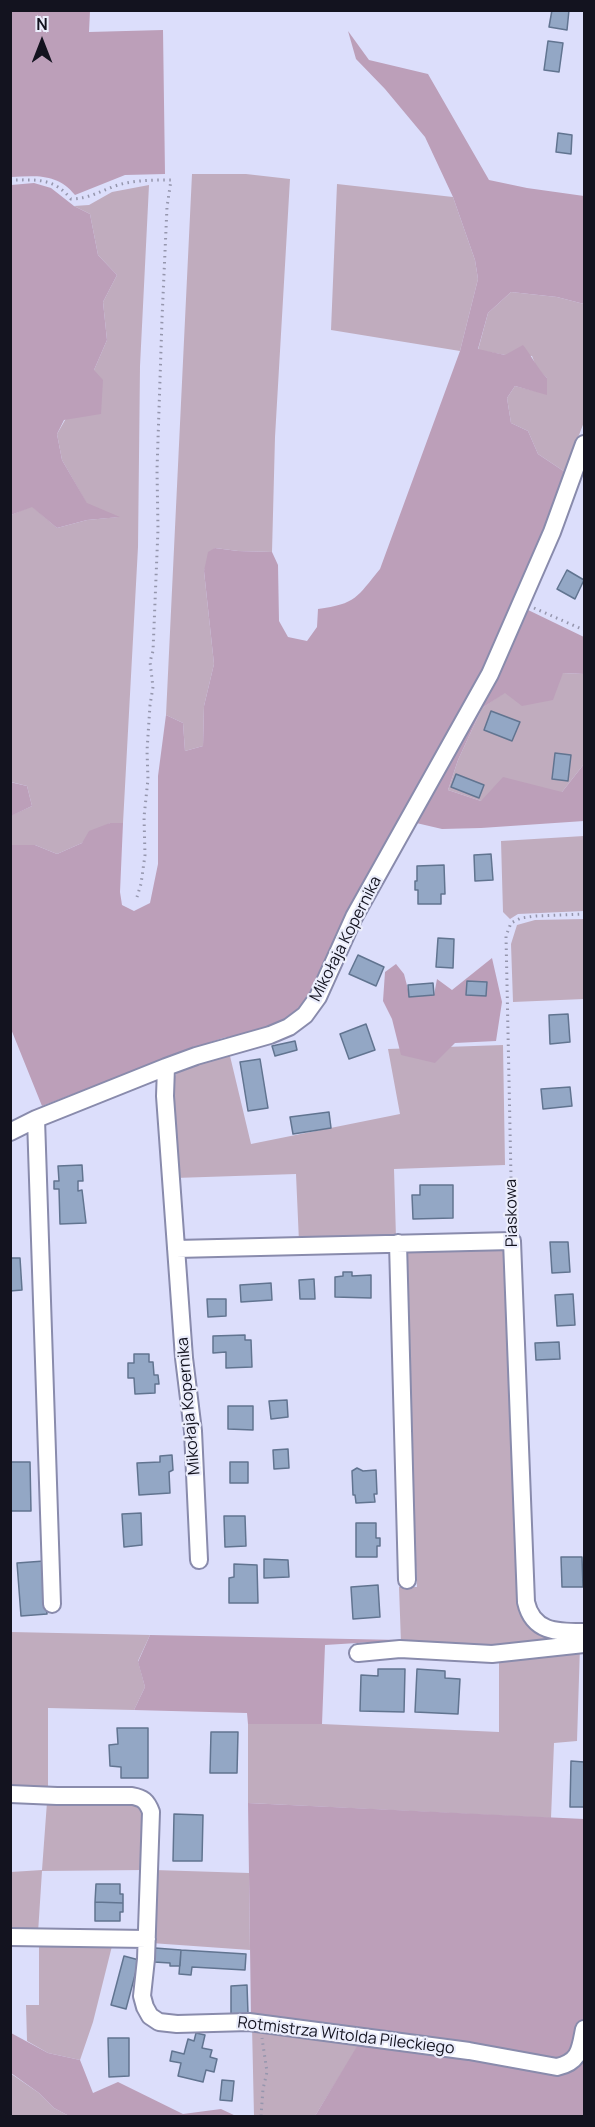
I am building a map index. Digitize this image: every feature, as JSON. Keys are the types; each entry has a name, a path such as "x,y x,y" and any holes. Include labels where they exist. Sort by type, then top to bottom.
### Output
{"street":[{"name":"Mikołaja Kopernika","path":"199,1560 193,1431 184,1358 165,1096 166,1067 289,1027 305,1015 318,998 354,917 490,674 552,532 585,444"},
{"path":"10,1132 36,1119 166,1067"},
{"path":"36,1119 52,1604"},
{"path":"176,1249 512,1241"},
{"name":"Piaskowa","path":"512,1241 525,1579 529,1613 548,1630 585,1632"},
{"path":"398,1243 407,1580"},
{"path":"357,1653 400,1649 500,1653 585,1644"},
{"name":"Rotmistrza Witolda Pileckiego","path":"10,1794 132,1796 148,1803 151,1812 147,1939 142,1996 150,2016 159,2022 262,2024 469,2051 557,2067 567,2065 574,2060 579,2053 585,2029"},
{"path":"10,1937 147,1939"}],"path":[{"path":"10,180 36,179 49,182 64,190 71,199 82,199 118,185 147,179 171,180 167,207 162,319 157,580 153,651 150,662 153,687 147,752 145,844 141,884 136,897"},
{"path":"522,602 585,630"},
{"name":"Piaskowa","path":"512,1241 506,936 511,923 520,918 585,914"},
{"path":"261,2116 267,2072 262,2042 262,2024"}],"shaded area":[{"path":"11,10 90,11 89,32 163,30 165,174 125,175 75,195 61,183 46,177 11,177"},
{"path":"348,31 369,60 428,74 489,180 584,196 584,304 557,297 511,292 488,313 478,349 505,355 523,345 547,378 547,395 515,386 507,398 511,423 528,431 538,454 565,472 528,568 480,674 307,999 292,1015 262,1030 223,1038 184,1051 42,1106 11,1029 10,845 35,845 57,854 82,843 89,831 110,823 123,823 120,892 122,905 134,911 150,903 158,864 158,776 166,715 183,723 185,751 203,746 204,706 214,664 204,571 208,552 215,548 272,552 278,565 279,621 288,637 307,641 317,627 318,609 340,605 355,598 380,569 460,351 478,279 475,260 453,197 425,137 385,89 356,59"},
{"path":"192,174 246,174 290,179 275,437 272,552 215,548 204,571 214,664 204,706 203,746 185,751 183,723 166,715"},
{"path":"34,183 51,188 74,206 90,214 98,255 117,275 103,302 107,340 94,370 103,380 101,414 64,420 57,434 62,460 87,503 120,517 87,520 57,528 32,507 11,515 11,185"},
{"path":"337,184 453,197 475,260 478,279 460,351 331,330"},
{"path":"149,185 140,366 138,547 123,823 110,823 82,843 57,854 35,845 11,845 10,816 32,806 27,786 11,782 11,515 32,506 57,528 87,520 118,517 87,504 62,460 57,434 94,370 107,340 103,302 117,275 98,255 90,214 74,206 89,205 112,192"},
{"path":"511,292 557,297 584,304 584,422 565,472 538,454 528,431 511,423 507,398 515,386 547,394 547,378 537,369 532,356 505,355 478,350 488,313"},
{"path":"524,608 584,637 584,674 563,673 553,700 522,706 505,693 482,708 458,760 448,790 481,801 503,777 562,792 584,764 584,821 442,829 412,822"},
{"path":"563,673 584,674 584,764 562,792 481,801 448,790 458,760 482,708 505,692"},
{"path":"10,782 27,786 32,806 11,816"},
{"path":"584,836 584,911 518,914 510,919 503,912 501,841"},
{"path":"584,919 584,999 513,1002 511,944 517,925 535,920"},
{"path":"492,958 502,1002 496,1041 455,1043 435,1063 401,1055 392,1019 383,1001 385,972 396,964 404,974 410,997 434,995 437,979 452,990"},
{"path":"503,1045 505,1165 394,1169 396,1238 299,1242 296,1174 175,1178 171,1085 178,1070 230,1056 251,1144 400,1114 388,1049"},
{"path":"508,1246 522,1611 544,1636 584,1636 580,1646 577,1741 554,1743 551,1818 248,1803 248,1724 322,1724 499,1732 499,1649 401,1643 399,1587 417,1587 402,1251"},
{"path":"11,1632 150,1635 138,1661 145,1687 134,1710 48,1708 48,1790 11,1786"},
{"path":"150,1635 401,1640 401,1643 325,1645 322,1724 248,1724 247,1713 134,1710 145,1687 138,1662"},
{"path":"47,1802 133,1802 145,1811 144,1870 42,1871 38,1933 113,1942 93,2022 80,2060 48,2053 27,2041 26,2005 39,2005 39,1942 11,1941 11,1872 42,1870"},
{"path":"248,1803 584,1819 584,2116 315,2116 365,2033 251,2018"},
{"path":"154,1870 249,1873 250,1950 151,1943"},
{"path":"252,2026 362,2040 315,2116 254,2116"},
{"path":"11,2033 48,2053 80,2060 93,2093 118,2082 183,2114 221,2109 236,2116 69,2116 54,2108 39,2093 11,2073"},
{"path":"10,2073 39,2093 54,2108 69,2116 11,2116"}],"building":[{"path":"552,10 569,10 567,30 549,27"},
{"path":"548,41 563,43 559,72 544,70"},
{"path":"558,133 572,135 571,154 556,152"},
{"path":"567,570 584,580 575,599 557,589"},
{"path":"491,711 520,722 512,741 484,730"},
{"path":"555,753 571,755 568,781 552,779"},
{"path":"456,774 484,785 479,798 451,787"},
{"path":"491,854 493,880 475,881 474,855"},
{"path":"444,865 445,894 441,894 441,904 418,904 418,890 415,890 417,866"},
{"path":"438,938 454,939 453,968 436,967"},
{"path":"358,955 384,967 376,986 349,974"},
{"path":"467,981 487,982 486,996 466,995"},
{"path":"433,983 434,995 409,997 408,985"},
{"path":"568,1014 570,1042 550,1044 549,1015"},
{"path":"366,1024 375,1050 349,1059 340,1034"},
{"path":"295,1041 297,1050 275,1056 272,1046"},
{"path":"260,1059 268,1108 248,1111 240,1062"},
{"path":"570,1087 572,1106 543,1109 541,1089"},
{"path":"329,1112 331,1128 293,1134 290,1117"},
{"path":"82,1165 83,1181 78,1181 78,1191 82,1190 86,1223 60,1224 59,1189 54,1189 54,1181 59,1181 58,1166"},
{"path":"420,1185 453,1185 453,1218 413,1219 412,1195 420,1195"},
{"path":"550,1242 568,1242 570,1272 552,1273"},
{"path":"10,1258 20,1258 22,1290 10,1291"},
{"path":"343,1272 352,1272 352,1276 371,1275 371,1298 335,1297 335,1277 343,1276"},
{"path":"314,1279 315,1299 300,1299 299,1280"},
{"path":"271,1283 272,1300 241,1302 240,1285"},
{"path":"573,1294 575,1325 557,1326 555,1295"},
{"path":"207,1299 226,1299 226,1316 208,1317"},
{"path":"245,1335 245,1340 251,1340 252,1367 226,1368 226,1352 213,1353 213,1336"},
{"path":"559,1342 560,1359 536,1360 535,1343"},
{"path":"134,1354 149,1354 149,1362 153,1362 154,1375 158,1375 159,1384 155,1384 155,1393 135,1394 134,1378 128,1378 128,1363 134,1363"},
{"path":"287,1400 288,1417 271,1419 269,1401"},
{"path":"228,1406 253,1406 253,1430 228,1429"},
{"path":"288,1449 289,1468 274,1469 273,1450"},
{"path":"172,1455 173,1470 169,1472 170,1493 139,1495 137,1463 160,1462 160,1456"},
{"path":"10,1462 30,1462 31,1511 10,1511"},
{"path":"230,1462 248,1462 248,1483 230,1483"},
{"path":"357,1468 363,1471 376,1470 375,1502 356,1503 355,1495 353,1495 352,1471"},
{"path":"141,1513 142,1545 124,1547 122,1514"},
{"path":"224,1516 245,1516 246,1546 225,1547"},
{"path":"356,1523 376,1523 376,1538 380,1538 377,1557 356,1557"},
{"path":"561,1557 582,1557 583,1587 562,1587"},
{"path":"264,1559 288,1560 289,1577 264,1578"},
{"path":"44,1561 47,1614 21,1616 17,1563"},
{"path":"234,1564 257,1565 258,1603 229,1603 229,1578 234,1577"},
{"path":"378,1585 380,1617 353,1619 351,1587"},
{"path":"378,1669 405,1669 404,1712 360,1711 361,1675 378,1676"},
{"path":"417,1669 445,1671 445,1678 460,1679 458,1714 415,1712"},
{"path":"117,1728 148,1728 148,1778 121,1778 121,1767 110,1766 109,1745 118,1744"},
{"path":"211,1732 238,1732 237,1773 210,1773"},
{"path":"571,1761 584,1762 584,1807 570,1807"},
{"path":"174,1814 203,1815 202,1861 173,1861"},
{"path":"96,1884 120,1884 123,1903 95,1902"},
{"path":"95,1902 123,1903 120,1921 95,1921"},
{"path":"155,1948 181,1950 180,1966 154,1962"},
{"path":"181,1950 246,1954 245,1970 192,1967 191,1975 179,1974"},
{"path":"124,1956 139,1960 126,2009 111,2005"},
{"path":"247,1985 248,2014 231,2014 231,1986"},
{"path":"196,2033 205,2035 202,2048 212,2050 210,2057 217,2059 214,2072 206,2070 203,2082 178,2076 181,2063 170,2061 172,2051 184,2054 188,2039 194,2041"},
{"path":"108,2038 129,2038 129,2076 109,2077"},
{"path":"222,2080 234,2081 232,2101 220,2100"}]}
